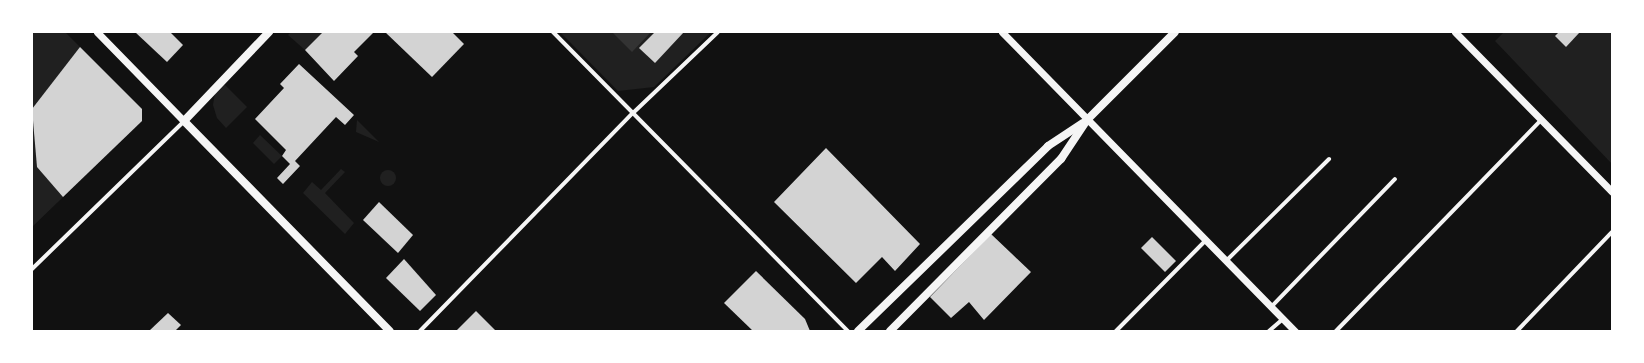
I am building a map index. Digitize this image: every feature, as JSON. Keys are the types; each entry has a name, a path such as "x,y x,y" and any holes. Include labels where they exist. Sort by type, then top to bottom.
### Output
{"main road":[{"path":"269,32 184,121 390,331"},
{"path":"858,331 1048,146 1087,120 1175,32"},
{"path":"890,331 1061,159 1087,120"}],"street":[{"path":"32,269 184,121 97,32"},
{"path":"553,32 848,331"},
{"path":"420,331 633,113 718,32"},
{"path":"1002,32 1295,331"},
{"path":"1455,32 1612,192"},
{"path":"1336,331 1541,120"},
{"path":"1226,261 1329,159"},
{"path":"1271,307 1395,179"},
{"path":"1518,331 1612,232"},
{"path":"1116,331 1206,240"},
{"path":"1268,331 1283,319"}],"shaded area":[{"path":"32,32 65,32 142,109 142,121 32,227"},
{"path":"291,32 323,32 305,50 288,35"},
{"path":"560,32 711,32 654,87 618,91"},
{"path":"612,32 651,32 632,52"},
{"path":"1504,32 1559,32 1555,36 1566,47 1580,32 1612,32 1612,164 1495,41"},
{"path":"224,84 247,107 226,128 217,118 213,105 215,93"},
{"path":"357,120 379,142 356,132"},
{"path":"260,135 282,156 274,164 253,143"},
{"path":"341,169 345,172 325,193 354,223 345,234 303,193 312,182 321,190"},
{"path":"385,170 391,170 396,175 394,184 391,186 385,186 380,181 380,175"}],"building":[{"path":"135,32 170,32 183,45 167,62"},
{"path":"323,32 374,32 354,52 358,56 334,81 305,50"},
{"path":"385,32 452,32 464,44 432,77"},
{"path":"655,32 684,32 655,63 639,48"},
{"path":"1559,32 1580,32 1566,47 1555,36"},
{"path":"80,47 142,109 142,121 63,197 37,167 32,109"},
{"path":"299,64 354,115 345,125 336,117 295,161 300,166 283,184 277,178 290,164 282,156 286,150 255,119 284,88 280,84"},
{"path":"826,148 920,244 895,271 882,257 856,283 774,202"},
{"path":"379,202 413,235 398,253 363,220"},
{"path":"991,234 1031,272 984,320 969,302 951,318 930,297"},
{"path":"1152,237 1176,261 1165,272 1141,248"},
{"path":"404,259 436,295 420,311 386,278"},
{"path":"756,271 805,319 810,331 753,331 724,303"},
{"path":"476,311 496,331 456,331"},
{"path":"168,313 181,325 175,331 149,331"}]}
